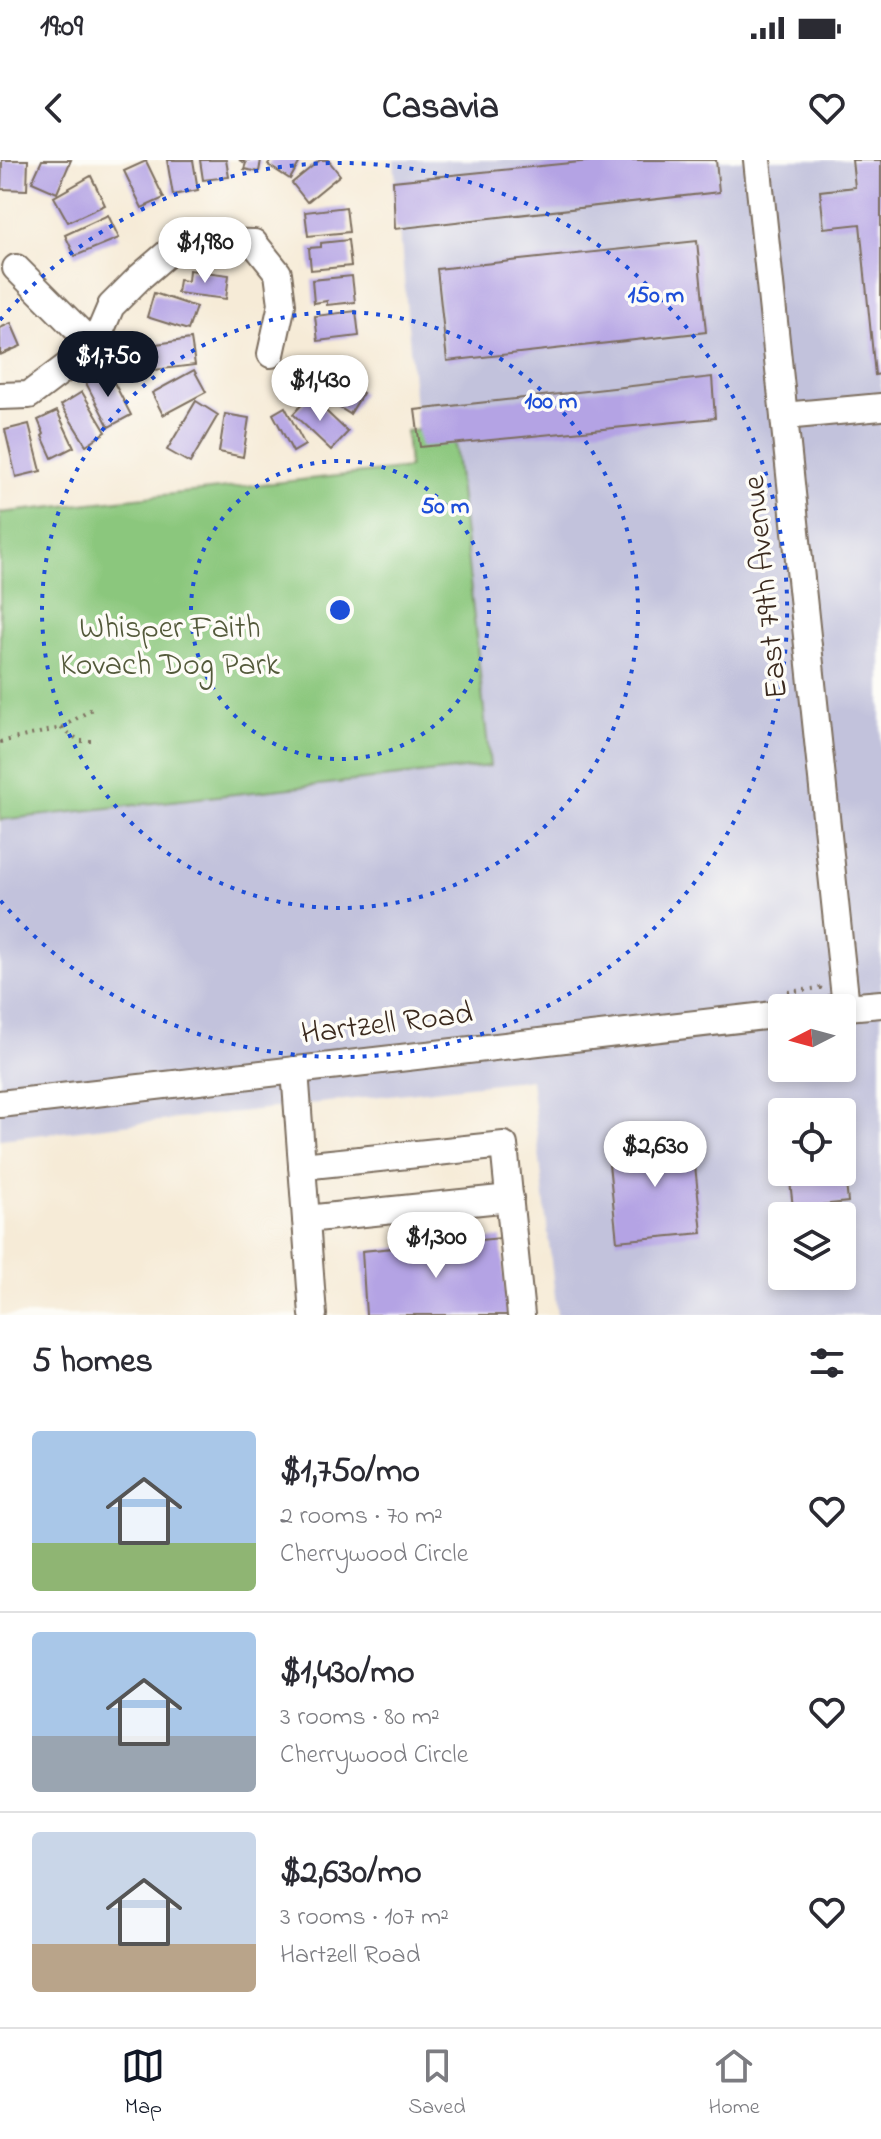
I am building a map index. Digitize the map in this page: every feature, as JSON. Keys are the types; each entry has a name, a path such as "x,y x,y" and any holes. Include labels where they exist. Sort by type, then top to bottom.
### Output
{"street":[{"name":"East 79th Avenue","path":"757,160 839,994"},
{"path":"0,396 29,395 94,346 111,306 169,252 216,242 254,243 278,273 282,304 271,354"},
{"path":"16,268 94,346"},
{"path":"784,416 881,407"},
{"path":"856,1006 881,1004"},
{"name":"Hartzell Road","path":"0,1104 768,1016"},
{"path":"295,1070 313,1315"},
{"path":"302,1166 504,1145 521,1315"},
{"path":"306,1219 510,1198"}],"path":[{"path":"0,742 61,728 92,709"},
{"path":"61,728 80,741 97,741"}],"shaded area":[{"path":"394,160 881,160 881,1315 557,1315 531,1079 0,1139 0,820 490,766 453,426 417,430"}],"green space":[{"name":"Whisper Faith Kovach Dog Park","path":"453,426 490,766 0,820 0,513 409,468 406,431"}],"building":[{"path":"2,160 28,160 27,190 1,189"},
{"path":"42,160 71,160 57,193 32,182"},
{"path":"167,160 193,160 198,190 173,195"},
{"path":"200,160 226,160 229,177 203,180"},
{"path":"239,160 261,160 259,172 244,169 246,163"},
{"path":"271,160 301,160 290,179 268,165"},
{"path":"320,160 328,160 340,175 307,202 292,183"},
{"path":"600,160 716,160 719,192 395,229 393,181"},
{"path":"852,160 881,160 881,374 875,375 860,224 824,228 820,191 855,187"},
{"path":"146,161 164,198 142,208 124,171"},
{"path":"91,176 105,205 68,222 54,197"},
{"path":"346,207 349,232 308,236 305,212"},
{"path":"108,215 119,238 75,256 65,235"},
{"path":"348,240 351,266 311,270 309,248 321,247 321,243"},
{"path":"697,241 706,332 447,361 437,269"},
{"path":"189,270 229,275 226,299 177,293 179,280 188,281"},
{"path":"352,276 355,302 314,303 312,280"},
{"path":"154,293 196,307 188,330 147,317"},
{"path":"356,311 359,336 318,341 315,316"},
{"path":"11,323 21,346 0,355 0,328"},
{"path":"191,339 195,365 146,371 142,346"},
{"path":"321,367 363,393 350,414 308,388"},
{"path":"194,370 206,392 163,415 152,393"},
{"path":"108,371 131,415 109,427 86,383"},
{"path":"712,377 715,418 420,447 415,410"},
{"path":"82,392 106,432 86,445 61,405"},
{"path":"310,396 348,432 331,450 293,414"},
{"path":"196,401 218,415 190,463 167,450"},
{"path":"285,407 305,445 293,452 273,414"},
{"path":"57,411 74,447 52,458 38,420"},
{"path":"225,414 249,418 243,457 219,452"},
{"path":"29,424 41,471 16,477 5,430"},
{"path":"692,1136 702,1233 617,1241 607,1145"},
{"path":"791,1186 846,1186 848,1202 792,1202"},
{"path":"501,1238 508,1315 366,1315 362,1251"}]}
